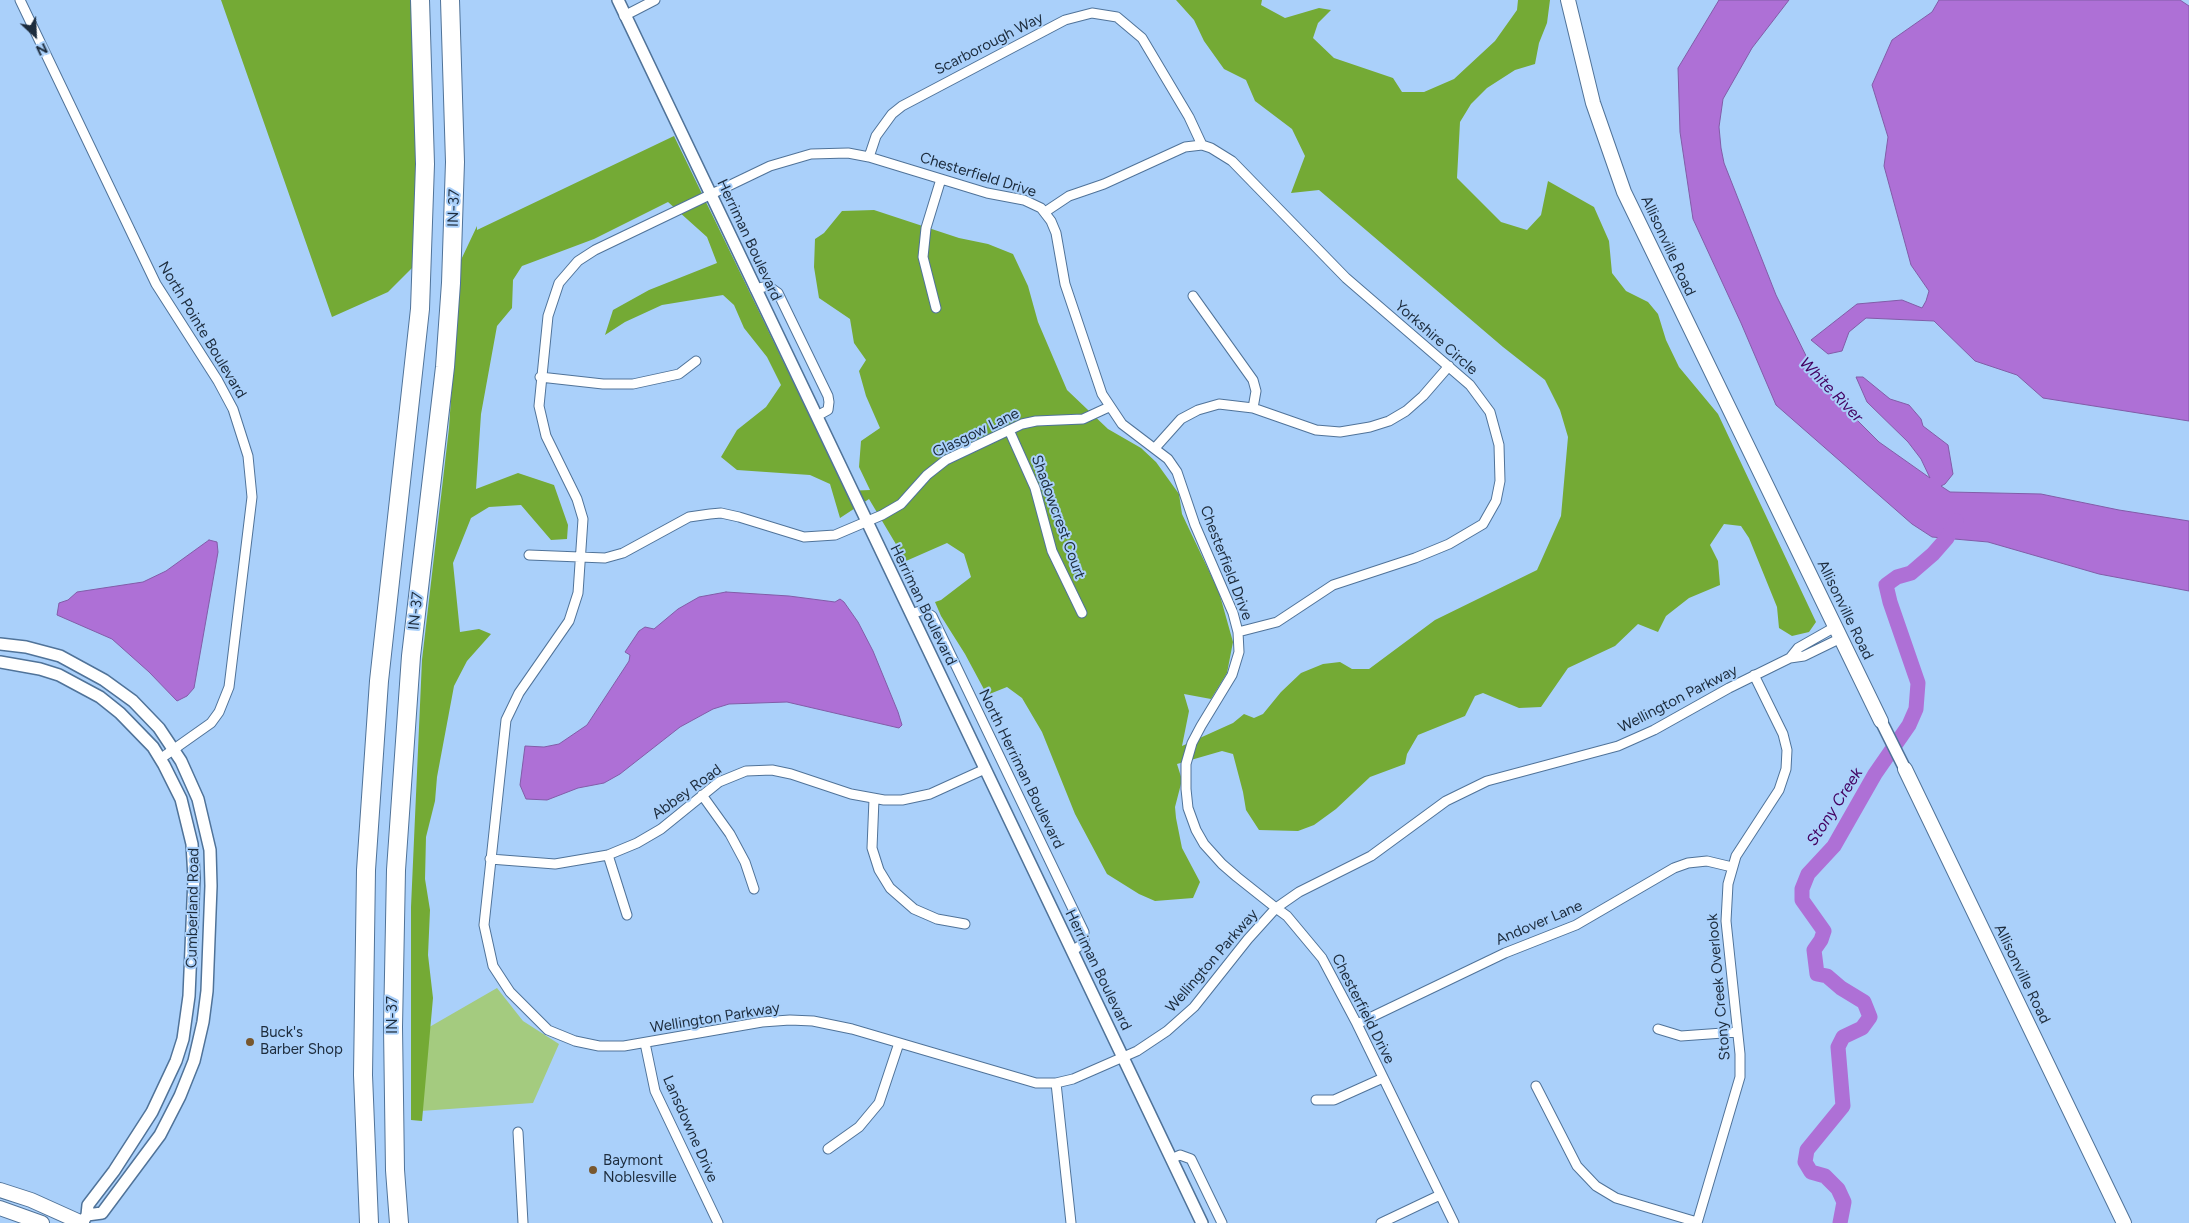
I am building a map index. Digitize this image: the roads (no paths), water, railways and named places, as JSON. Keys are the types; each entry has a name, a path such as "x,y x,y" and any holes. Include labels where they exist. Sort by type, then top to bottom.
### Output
{"highway":[{"name":"IN-37","path":"369,1223 365,1122 364,965 372,772 389,586 416,352 422,265 425,116 420,0"},
{"name":"IN-37","path":"399,1223 393,1027 396,870 411,656 444,376 451,283 455,162 450,0"},
{"path":"362,1223 359,1149 365,1122"}],"main road":[{"name":"Allisonville Road","path":"1568,0 1590,95 1624,192 1881,721"},
{"name":"Allisonville Road","path":"1905,769 2124,1223"},
{"path":"0,1190 83,1221"},
{"path":"0,1208 42,1223"}],"street":[{"name":"North Pointe Boulevard","path":"20,0 156,284 218,381 233,409 248,456 252,497 229,687 219,712 211,723 160,759"},
{"name":"Herriman Boulevard","path":"618,0 1202,1223"},
{"path":"624,16 655,0"},
{"name":"Scarborough Way","path":"869,157 876,136 892,114 902,106 1065,20 1092,13 1117,17 1127,23 1142,38 1189,117 1202,145"},
{"path":"1044,212 1069,196 1104,184 1185,147 1202,145"},
{"name":"Yorkshire Circle","path":"1202,145 1223,154 1232,161 1346,278 1479,394 1490,412 1497,432 1500,487 1496,501 1486,520 1476,530 1415,558 1345,579 1276,622 1238,632"},
{"name":"Chesterfield Drive","path":"711,194 770,166 794,157 832,152 869,157 987,193 1024,200 1044,212 1051,221 1056,233 1065,284 1102,394 1109,407 1131,432 1168,458 1181,480 1195,525 1233,613 1238,632 1239,652 1232,675 1192,743 1186,770 1188,808 1196,830 1212,853 1287,916 1322,958 1357,1024 1454,1223"},
{"path":"936,308 923,257 926,228 941,179"},
{"name":"Wellington Parkway","path":"711,194 595,250 570,270 559,283 552,300 540,377 539,406 543,429 582,513 584,528 578,593 569,622 519,693 506,720 485,908 486,938 497,974 520,1004 548,1030 576,1041 599,1046 645,1043 790,1020 832,1024 1036,1083 1056,1083 1081,1076 1153,1041 1182,1019 1276,908 1299,892 1372,856 1446,801 1469,788 1499,777 1618,746 1654,730 1790,658 1798,648 1838,633"},
{"path":"755,289 768,286 778,293 828,396 828,410 817,416"},
{"path":"1193,296 1253,380 1256,391 1253,408"},
{"path":"540,377 603,384 633,384 679,374 696,361"},
{"path":"1155,448 1176,423 1198,410 1219,404 1253,408 1316,430 1340,432 1365,428 1389,421 1406,411 1423,396 1449,366"},
{"name":"Glasgow Lane","path":"529,554 597,559 614,556 676,522 699,515 721,513 804,537 835,535 867,521 906,500 940,464 1009,430 1028,422 1083,419 1109,407"},
{"name":"Shadowcrest Court","path":"1009,430 1035,488 1052,551 1082,613"},
{"name":"North Herriman Boulevard","path":"911,614 923,610 932,616 1076,915 1085,941 1081,947 1072,951"},
{"name":"Cumberland Road","path":"0,644 26,647 60,656 104,680 133,701 159,728 174,750 198,799 210,850 211,886 207,991 203,1022 186,1080 160,1135 102,1213 83,1221"},
{"name":"Cumberland Road","path":"0,662 40,669 59,675 100,696 140,733 160,759 180,799 190,828 194,887 186,1020 176,1061 152,1112 114,1171 88,1205 83,1221"},
{"name":"Stony Creek Overlook","path":"1697,1223 1740,1077 1726,921 1728,884 1732,867 1745,841 1779,790 1786,769 1787,750 1783,734 1754,676"},
{"name":"Allisonville Road","path":"1881,721 1905,769"},
{"name":"Abbey Road","path":"490,859 555,864 592,860 608,855 637,843 661,829 729,777 763,770 790,774 851,794 874,799 902,800 930,794 985,769"},
{"path":"702,796 730,834 754,889"},
{"path":"874,799 872,848 879,870 890,888 908,905 922,913 937,919 965,924"},
{"path":"608,855 627,915"},
{"name":"Andover Lane","path":"1357,1024 1504,952 1576,925 1674,868 1688,863 1707,861 1732,867"},
{"path":"1658,1029 1681,1036 1737,1032"},
{"name":"Lansdowne Drive","path":"645,1043 655,1091 718,1223"},
{"path":"828,1149 860,1127 879,1103 899,1043"},
{"path":"1316,1100 1334,1100 1383,1078"},
{"path":"1056,1083 1071,1223"},
{"path":"1536,1086 1573,1159 1582,1173 1596,1186 1616,1198 1697,1223"},
{"path":"518,1132 523,1223"},
{"path":"1171,1159 1180,1156 1191,1158 1222,1223"},
{"path":"1381,1223 1440,1195"}],"waterway":[{"name":"Stony Creek","path":"1840,1223 1844,1202 1838,1189 1825,1176 1811,1172 1805,1162 1807,1150 1843,1106 1838,1047 1843,1037 1862,1028 1870,1017 1864,1002 1841,988 1827,976 1817,974 1814,950 1821,940 1824,931 1802,900 1802,889 1808,874 1834,846 1875,774 1909,725 1916,709 1918,683 1886,585 1897,577 1911,573 1933,554 1947,538 1956,521"}],"place":[{"name":"Buck's Barber Shop","path":"250,1042"},
{"name":"Baymont Noblesville","path":"593,1170"}],"water label":[{"name":"White River","path":"1831,390"}]}
